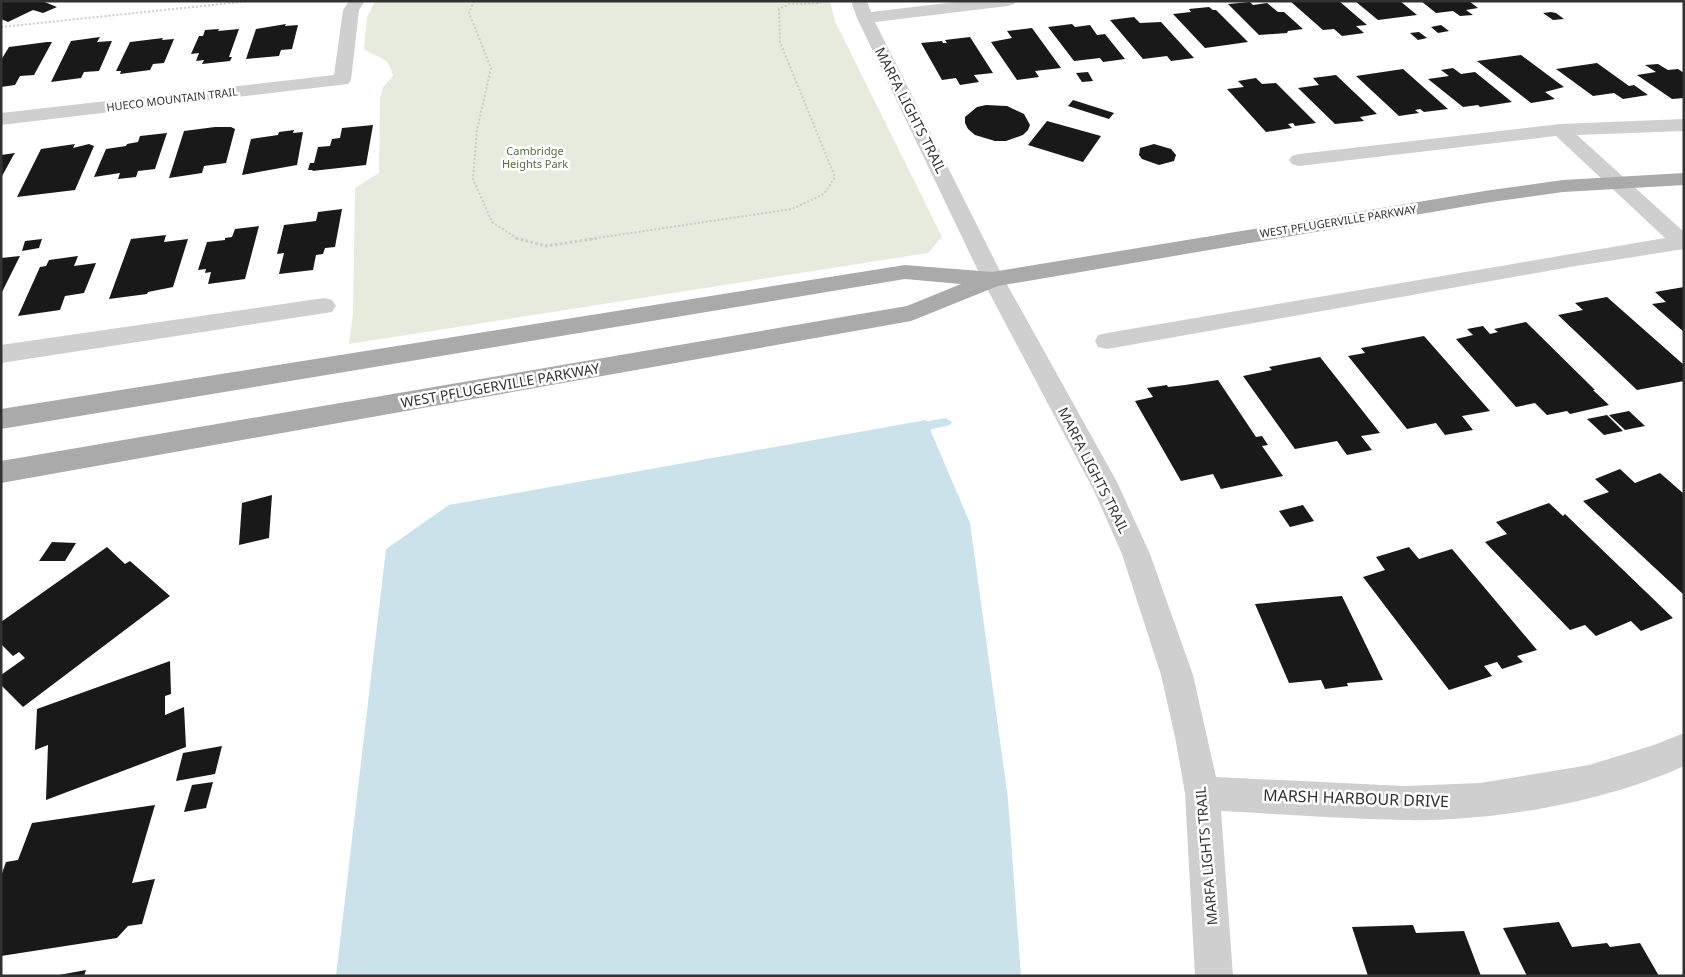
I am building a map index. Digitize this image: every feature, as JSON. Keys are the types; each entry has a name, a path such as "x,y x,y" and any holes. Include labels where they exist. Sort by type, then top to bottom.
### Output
{"main road":[{"name":"WEST PFLUGERVILLE PARKWAY","path":"1,472 911,313 993,279 1491,196 1562,186 1684,179"},
{"name":"WEST PFLUGERVILLE PARKWAY","path":"1,419 905,272 993,279"}],"street":[{"name":"HUECO MOUNTAIN TRAIL","path":"1,119 342,80 351,10 357,1"},
{"path":"862,10 1008,1"},
{"name":"MARFA LIGHTS TRAIL","path":"862,10 993,279 1107,490 1136,554 1177,675 1192,737 1202,794 1214,945 1214,976"},
{"path":"1299,160 1560,130 1684,125"},
{"path":"1560,130 1683,242"},
{"path":"1107,341 1683,242"},
{"path":"1,354 324,306"},
{"name":"MARSH HARBOUR DRIVE","path":"1202,794 1404,803 1480,800 1589,782 1657,761 1684,749"}],"path":[{"path":"1,27 250,1"},
{"path":"474,1 469,13 491,68 477,130 473,179 492,222 519,240 546,246 792,209 824,194 836,177 780,42 779,9 789,4 821,3"},
{"path":"784,1 789,4"}],"green space":[{"name":"Cambridge Heights Park","path":"375,1 830,1 835,21 942,237 928,253 349,344 353,314 355,188 379,173 380,99 383,87 393,76 386,61 364,49 367,17"}],"water":[{"path":"926,420 970,523 1008,799 1021,976 336,976 386,549 449,505"}],"building":[{"path":"1,1 42,1 57,7 43,13 33,10 8,22 1,19"},
{"path":"1290,1 1339,1 1367,25 1356,26 1364,33 1342,36 1334,29 1323,30"},
{"path":"1355,1 1400,1 1417,15 1378,20"},
{"path":"1421,1 1469,1 1478,8 1466,10 1473,15 1460,16 1453,11 1436,13"},
{"path":"1250,2 1253,5 1267,3 1278,12 1284,12 1303,29 1288,31 1287,33 1259,35 1228,4"},
{"path":"1209,7 1216,10 1248,42 1205,48 1173,14 1191,12 1189,9"},
{"path":"1551,12 1564,19 1553,20 1543,13"},
{"path":"1134,17 1140,23 1161,22 1194,58 1171,61 1167,56 1143,59 1110,20"},
{"path":"286,24 285,26 298,25 292,49 281,50 279,56 246,59 256,29"},
{"path":"1072,24 1075,27 1090,25 1097,35 1105,34 1125,59 1103,62 1100,58 1074,61 1048,27"},
{"path":"1441,25 1449,31 1438,33 1431,27"},
{"path":"1032,28 1061,68 1035,71 1039,77 1017,80 991,42 1012,38 1007,31"},
{"path":"219,29 218,31 239,29 229,57 232,57 230,61 202,64 204,60 196,61 199,53 191,54 199,36 203,36 205,30"},
{"path":"1419,32 1427,38 1418,40 1410,33"},
{"path":"100,37 97,42 112,41 99,71 84,72 81,78 51,82 71,41"},
{"path":"970,37 993,73 974,75 979,82 960,85 956,78 942,80 921,43 942,41 947,43 945,40"},
{"path":"163,38 162,40 174,39 164,63 153,64 150,70 120,74 121,71 116,71 130,42"},
{"path":"52,42 34,75 20,76 15,85 1,87 1,60 9,47"},
{"path":"1521,55 1564,87 1545,92 1555,99 1531,103 1477,61"},
{"path":"1597,63 1629,86 1634,85 1648,95 1623,99 1614,93 1593,96 1556,69"},
{"path":"1658,64 1668,70 1678,69 1684,73 1684,98 1672,99 1637,75 1656,72 1645,65"},
{"path":"1453,68 1461,74 1475,72 1512,102 1480,107 1478,105 1463,107 1428,79 1449,76 1441,70"},
{"path":"1403,69 1448,109 1424,112 1420,109 1415,110 1419,113 1399,116 1356,76"},
{"path":"1088,72 1093,81 1082,82 1076,73"},
{"path":"1336,75 1377,114 1360,117 1364,121 1335,124 1298,88 1319,85 1313,78"},
{"path":"1256,78 1262,84 1276,83 1316,123 1295,126 1293,123 1288,124 1292,128 1266,132 1227,89 1244,87 1238,81"},
{"path":"1073,100 1114,113 1109,119 1068,106"},
{"path":"986,105 1007,106 1024,114 1030,125 1028,130 1023,135 1006,141 995,141 975,135 968,129 965,117 977,107"},
{"path":"1047,121 1101,136 1083,162 1028,145"},
{"path":"373,125 366,165 308,170 310,163 314,163 318,147 330,146 332,139 340,138 342,128"},
{"path":"231,127 235,129 226,163 204,166 202,173 169,178 184,131"},
{"path":"294,130 293,133 303,132 297,165 242,175 251,139 278,135 279,132"},
{"path":"167,133 155,169 138,171 136,177 118,179 120,173 94,177 106,149 138,142 140,136"},
{"path":"75,144 73,148 89,144 94,146 75,190 17,197 41,149"},
{"path":"1154,144 1171,149 1176,155 1174,161 1159,165 1142,159 1139,155 1140,148"},
{"path":"15,153 13,156 1,178 1,155"},
{"path":"342,209 335,247 325,248 323,254 316,255 313,270 279,274 284,253 277,254 284,225 316,221 318,212"},
{"path":"259,226 245,279 208,284 211,272 205,273 206,269 198,270 207,242 225,240 225,238 232,237 235,229"},
{"path":"166,235 164,242 188,239 173,287 148,292 147,294 109,299 131,239"},
{"path":"42,239 39,248 22,251 25,241"},
{"path":"20,256 1,294 1,258"},
{"path":"78,256 74,266 96,263 84,293 65,296 60,310 18,316 40,267 46,266 49,260"},
{"path":"1684,287 1684,332 1652,304 1666,302 1655,292"},
{"path":"1607,297 1684,365 1684,381 1637,390 1558,315 1583,310 1575,303"},
{"path":"1526,322 1609,405 1570,414 1567,411 1547,415 1535,403 1516,407 1456,339 1473,335 1467,329 1483,326 1490,334 1498,332 1494,329"},
{"path":"1424,336 1490,411 1462,416 1473,430 1445,435 1436,423 1407,429 1348,356 1365,353 1361,348"},
{"path":"1320,357 1380,433 1361,436 1372,450 1347,455 1337,441 1295,449 1243,376 1272,370 1269,367"},
{"path":"1218,380 1256,437 1262,436 1268,445 1262,446 1283,476 1221,489 1213,474 1181,481 1135,401 1153,397 1147,388"},
{"path":"1629,411 1645,426 1625,430 1609,415"},
{"path":"1607,415 1623,431 1604,435 1587,419"},
{"path":"1620,469 1635,483 1660,473 1684,494 1684,595 1583,501 1609,492 1595,479"},
{"path":"272,495 269,538 239,545 242,503"},
{"path":"1549,503 1563,516 1565,514 1673,618 1641,631 1631,621 1596,636 1585,625 1570,630 1485,542 1507,534 1496,522"},
{"path":"1303,505 1314,521 1290,527 1279,511"},
{"path":"52,542 76,543 65,561 39,561"},
{"path":"107,547 125,564 130,561 170,596 23,707 1,685 1,675 25,658 19,652 13,656 1,644 1,622"},
{"path":"1409,547 1419,559 1452,549 1537,650 1517,656 1523,662 1502,669 1497,662 1484,666 1492,676 1449,690 1363,577 1385,570 1376,557"},
{"path":"1342,596 1383,680 1347,683 1348,686 1325,689 1321,680 1289,683 1255,604"},
{"path":"170,661 171,694 165,696 165,715 184,707 186,747 46,800 48,745 35,750 37,709"},
{"path":"222,746 215,774 176,781 183,753"},
{"path":"213,782 206,808 184,812 192,785"},
{"path":"155,805 132,883 155,879 142,924 128,926 117,938 1,956 1,876 6,862 18,860 32,823"},
{"path":"1559,922 1572,947 1607,943 1610,947 1640,943 1659,976 1527,976 1503,928"},
{"path":"1413,925 1416,933 1464,931 1481,976 1368,976 1352,927"},
{"path":"86,970 84,976 59,976 59,975"}],"waterway":[{"path":"912,429 946,422"}]}
